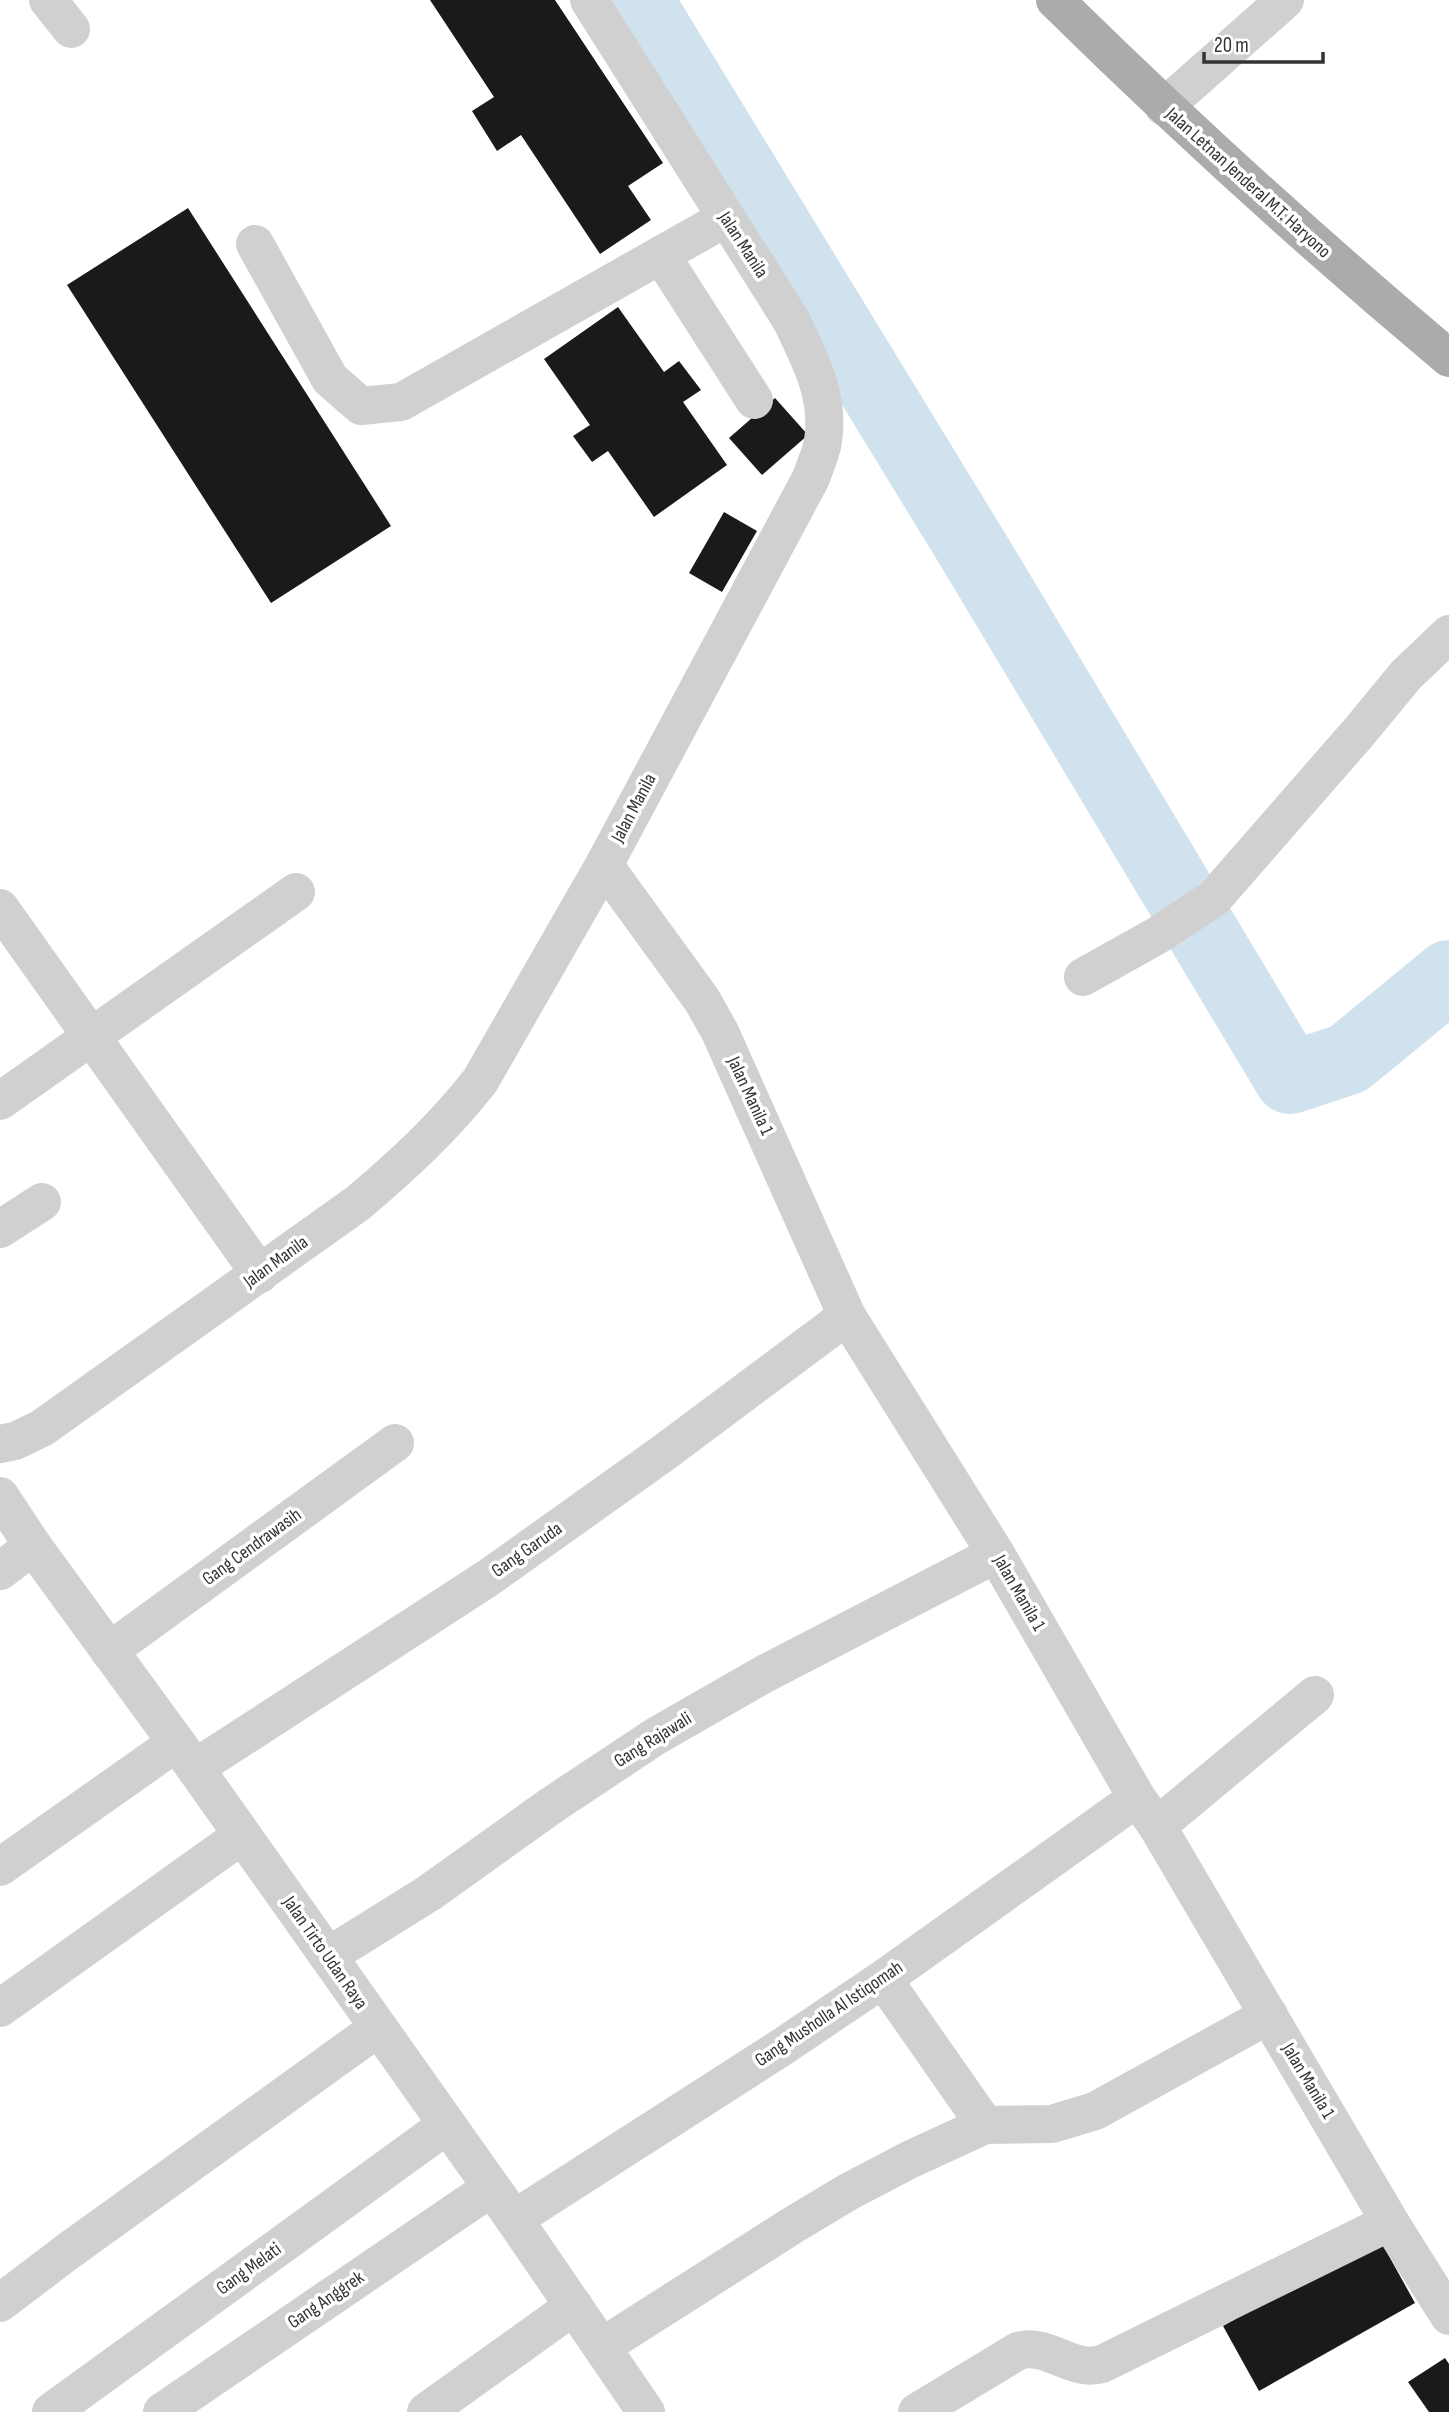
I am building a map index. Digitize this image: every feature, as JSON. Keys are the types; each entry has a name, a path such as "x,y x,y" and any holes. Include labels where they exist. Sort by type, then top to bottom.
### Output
{"main road":[{"name":"Jalan Letnan Jenderal M.T. Haryono","path":"1055,0 1164,107 1352,277 1449,358"}],"street":[{"name":"Jalan Manila","path":"0,1444 15,1441 42,1428 358,1203 402,1166 457,1110 481,1081 604,865 811,478 823,442 825,405 812,363 791,320 589,0"},
{"path":"1164,107 1285,0"},
{"path":"256,244 330,379 361,406 401,402 726,218"},
{"path":"661,255 754,400"},
{"path":"1083,977 1158,935 1214,898 1406,675 1449,634"},
{"name":"Jalan Manila 1","path":"604,865 702,1000 720,1032 848,1316 996,1554 1390,2222 1449,2316"},
{"path":"0,1101 296,892"},
{"path":"0,908 260,1274"},
{"path":"0,1228 42,1202"},
{"name":"Gang Garuda","path":"0,1867 488,1578 662,1454 848,1316"},
{"name":"Gang Cendrawasih","path":"109,1651 395,1443"},
{"name":"Jalan Tirto Udan Raya","path":"0,1496 514,2219 646,2412"},
{"path":"0,1571 33,1546"},
{"name":"Gang Rajawali","path":"328,1956 429,1893 552,1805 656,1736 766,1673 996,1554"},
{"name":"Gang Musholla Al Istiqomah","path":"514,2219 883,1979 1147,1812 1315,1695"},
{"path":"0,2008 242,1836"},
{"path":"883,1979 985,2125"},
{"path":"603,2346 848,2192 985,2125 1052,2124 1095,2111 1269,2015"},
{"path":"0,2303 378,2028"},
{"name":"Gang Melati","path":"51,2412 447,2124"},
{"name":"Gang Anggrek","path":"162,2412 491,2188"},
{"path":"917,2412 1018,2351 1044,2351 1077,2365 1093,2367 1102,2364 1390,2222"},
{"path":"426,2412 574,2306"}],"building":[{"path":"430,0 555,0 663,163 628,186 651,220 600,254 521,135 497,151 472,111 494,97"},
{"path":"188,208 391,526 271,603 67,285"},
{"path":"618,307 664,372 679,361 701,390 683,402 727,465 654,517 608,451 592,462 573,436 590,425 544,359"},
{"path":"775,398 808,435 762,475 729,438"},
{"path":"724,512 757,531 722,592 689,573"},
{"path":"1379,2238 1415,2303 1259,2391 1223,2326"},
{"path":"1445,2358 1449,2364 1449,2412 1429,2412 1408,2382"}],"waterway":[{"path":"637,0 978,558 1290,1078 1348,1059 1449,976"}]}
